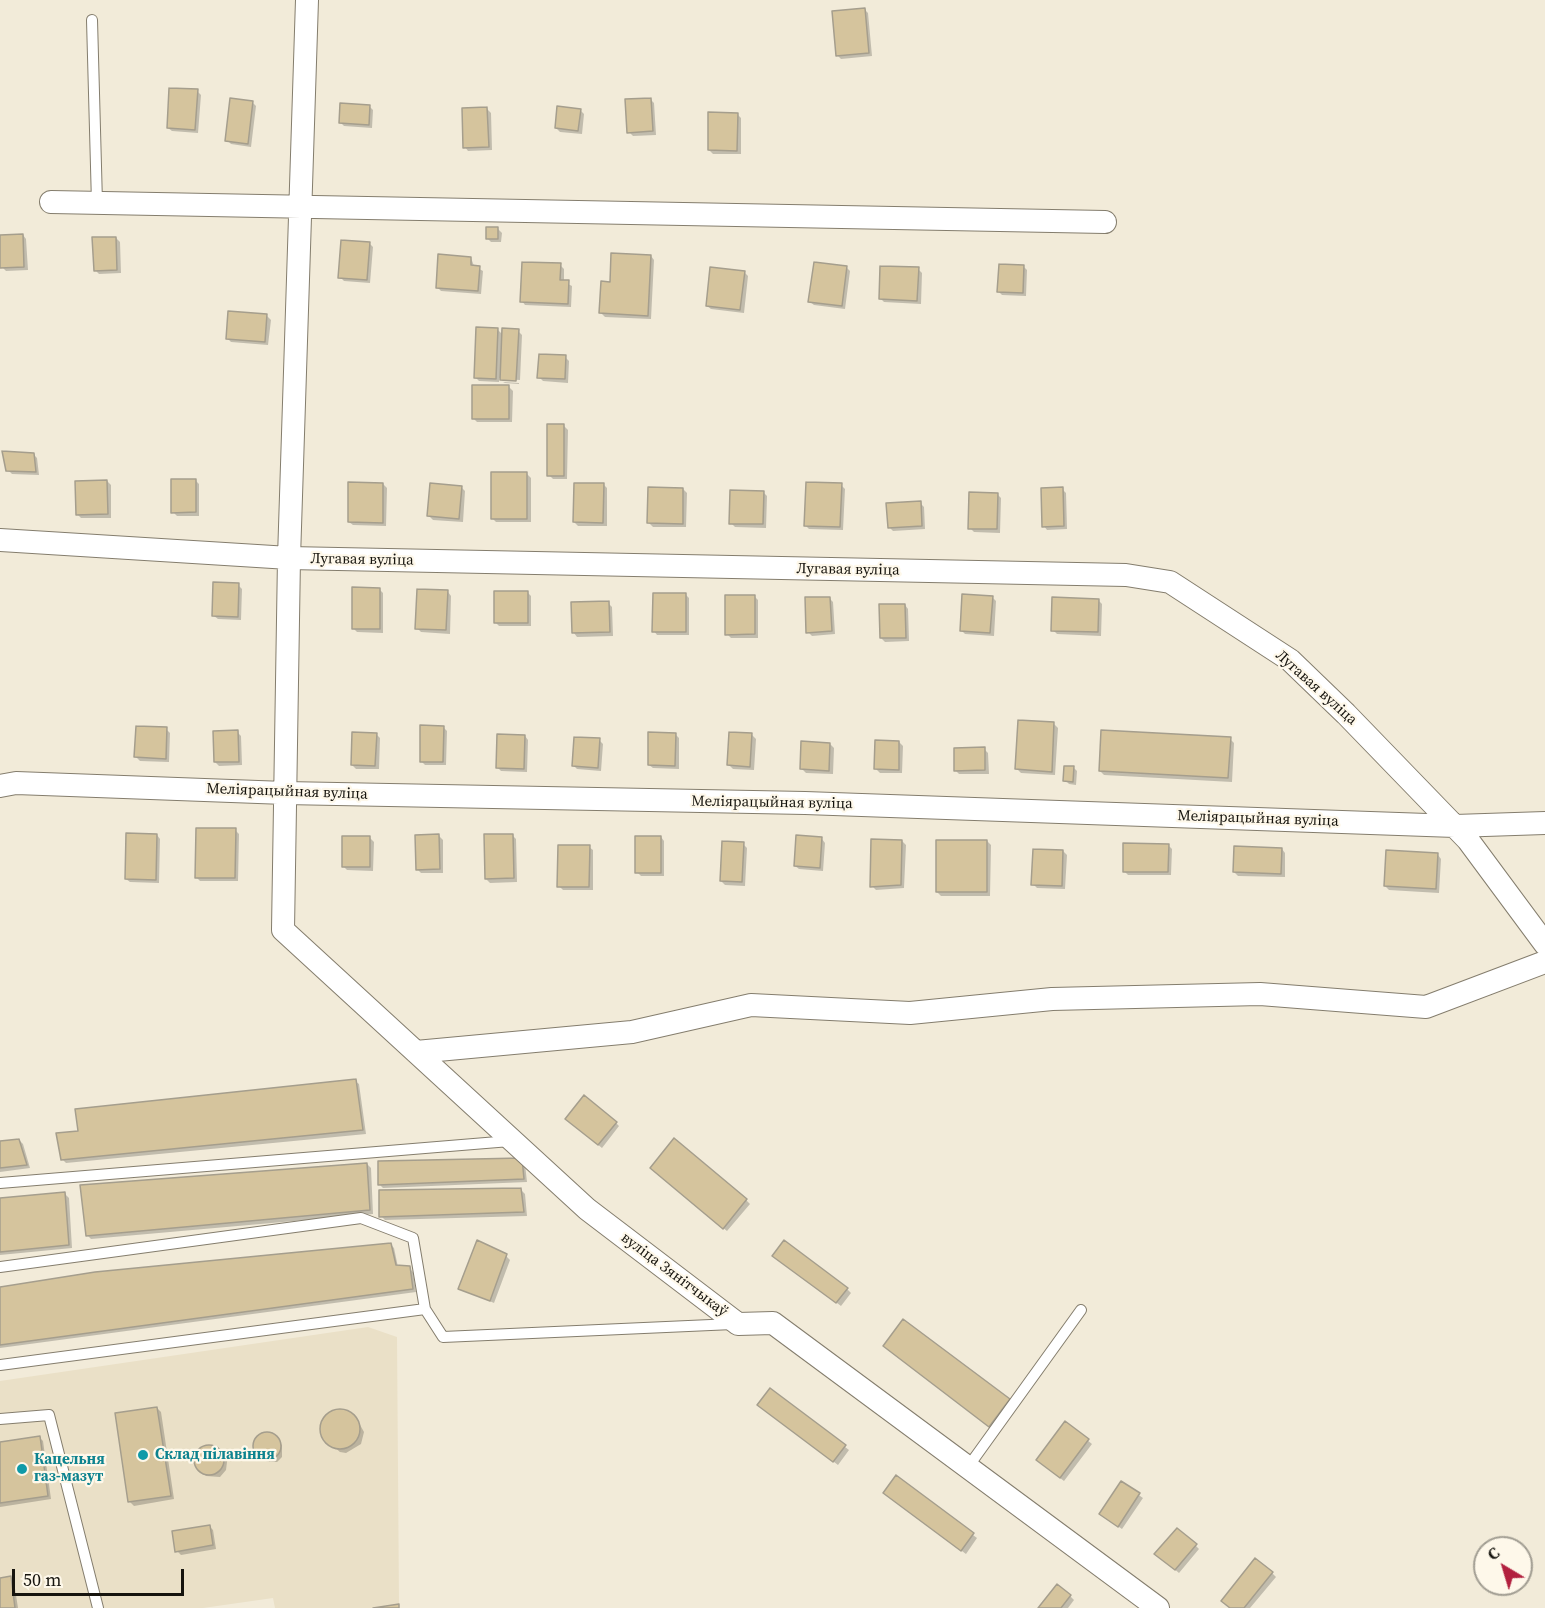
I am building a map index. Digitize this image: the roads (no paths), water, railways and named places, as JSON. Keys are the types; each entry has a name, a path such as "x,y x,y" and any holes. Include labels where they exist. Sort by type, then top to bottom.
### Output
{"street":[{"path":"285,793 289,558 307,0"},
{"path":"51,202 1105,222"},
{"name":"Лугавая вуліца","path":"0,540 289,558 1126,575 1170,582 1290,660 1455,826 1545,944"},
{"name":"Меліярацыйная вуліца","path":"0,786 16,783 285,793 805,803 1455,826 1545,823"},
{"name":"вуліца Зянітчыкаў","path":"285,793 283,930 587,1209 738,1324 773,1323 1158,1608"},
{"path":"416,1052 632,1032 751,1005 910,1013 1052,999 1260,994 1426,1007 1545,962"}],"lane":[{"path":"92,20 97,203"},
{"path":"0,1183 513,1141"},
{"path":"0,1267 361,1218 413,1238 425,1309 443,1337 738,1324"},
{"path":"0,1365 425,1309"},
{"path":"968,1467 1081,1310"},
{"path":"0,1419 49,1415 98,1608"}],"place":[{"name":"Склад пілавіння","path":"143,1455"},
{"name":"Кацельня газ-мазут","path":"22,1469"}]}
